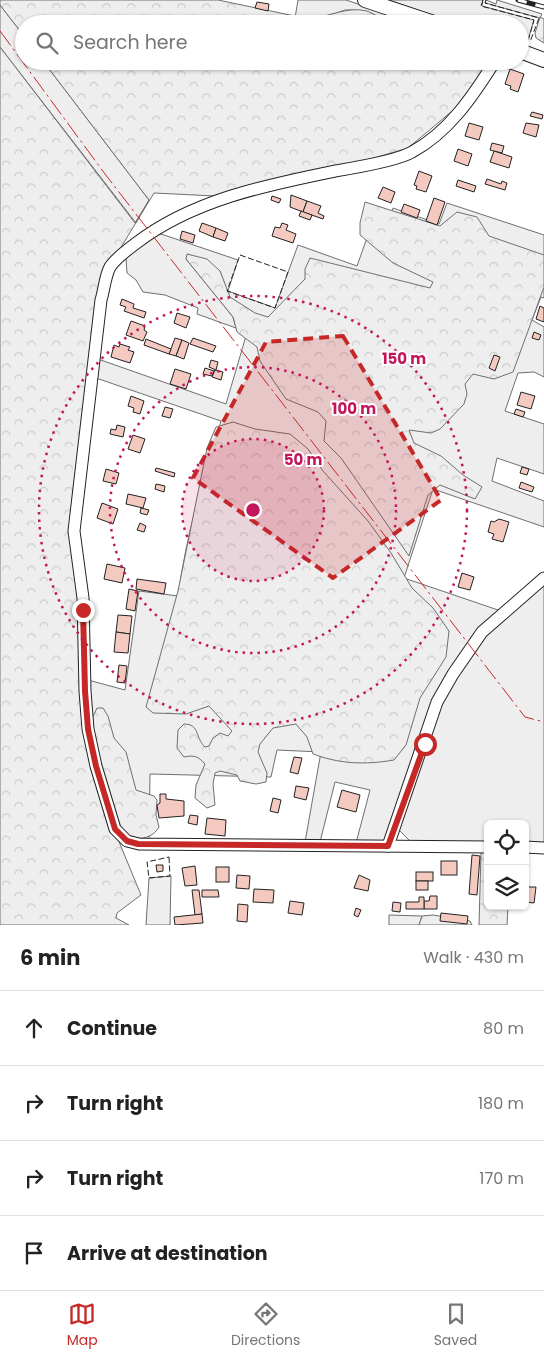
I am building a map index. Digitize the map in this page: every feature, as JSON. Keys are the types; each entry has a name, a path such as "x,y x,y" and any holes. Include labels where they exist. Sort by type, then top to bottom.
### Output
{"main road":[{"path":"365,0 410,15"},
{"path":"529,54 544,60"}],"street":[{"path":"484,847 138,844 127,841 115,829 96,766 88,729 85,691 83,598 74,531 101,300 110,267 147,235 181,215 249,190 411,153 444,129 470,100 489,70"},
{"path":"388,846 437,702 453,674 482,632 544,578"},
{"path":"529,847 544,848"}],"highlighted area":[{"path":"343,336 441,500 333,578 193,478 266,342"}],"green space":[{"path":"0,0 218,0 290,15 15,15 15,24 0,5"},
{"path":"298,0 346,0 391,15 375,15 345,10 331,15 296,15"},
{"path":"388,0 483,0 482,6 515,15 433,15"},
{"path":"486,0 496,4 497,0 542,14 540,18 485,3"},
{"path":"0,5 15,24 15,66 0,47"},
{"path":"352,10 370,12 375,15 328,15"},
{"path":"540,17 544,19 544,43 536,38 535,33"},
{"path":"529,19 534,20 529,37"},
{"path":"0,47 15,67 15,70 18,70 135,223 149,200 50,70 484,70 469,97 408,148 357,163 215,196 154,193 109,267 87,373 70,527 80,587 80,686 115,832 141,895 117,913 116,918 129,925 0,925"},
{"path":"18,70 50,70 149,200 136,223"},
{"path":"365,202 440,226 457,212 477,217 489,236 544,255 544,287 513,372 494,379 473,374 465,384 467,394 464,404 440,429 431,433 409,430 414,443 441,456 463,475 482,487 475,499 440,485 428,495 409,556 341,458 324,441 326,421 318,412 286,399 260,361 257,347 237,332 233,317 186,259 187,254 207,259 220,271 230,297 255,313 268,317 305,279 305,269 310,258 430,288 433,282 393,263 360,235 360,223"},
{"path":"447,203 544,235 544,298 541,297 532,320 544,327 544,377 534,372 518,373 505,411 544,424 544,474 497,458 492,481 544,501 544,527 433,489 404,578 501,611 457,660 384,841 356,843 370,790 335,782 320,842 305,842 321,752 277,750 271,777 150,774 149,842 134,841 98,761 88,680 125,690 139,591 178,596 196,507 221,421 96,378 98,359 226,404 253,312 229,297 220,271 188,254 186,259 233,317 236,328 197,314 198,308 165,295 143,292 136,280 127,273 126,258 147,238 161,234 238,260 228,291 275,308 298,245 357,266 368,235 381,239 393,208 439,224"},
{"path":"233,422 255,429 290,434 308,449 323,471 368,521 391,553 412,588 433,608 449,631 446,657 420,698 406,745 394,760 353,763 333,760 313,754 307,737 296,724 273,728 260,744 258,752 267,773 266,782 256,784 240,781 237,775 220,771 215,773 213,784 215,805 207,808 195,798 196,785 205,764 196,757 184,757 177,748 178,730 184,724 193,726 205,747 209,746 213,738 220,733 228,736 232,731 209,706 186,714 153,713 146,707 178,591 207,448 216,427"},
{"path":"544,584 544,844 529,843 529,820 484,820 484,843 410,841 399,830 437,714 452,681 485,634"},
{"path":"97,708 103,708 108,716 114,738 126,752 136,790 154,796 157,800 156,815 159,827 149,836 141,838 127,837 119,827 106,790 91,721"},
{"path":"481,852 484,852 484,910 508,910 507,925 479,925"},
{"path":"171,876 170,925 146,925 149,878"},
{"path":"389,915 422,916 419,925 389,925"},
{"path":"433,915 470,921 472,925 419,925 422,916"}],"building":[{"path":"257,2 269,4 268,11 255,8"},
{"path":"510,70 524,74 518,92 510,89 511,86 505,84"},
{"path":"532,112 543,115 542,119 530,116"},
{"path":"469,123 483,127 479,140 465,136"},
{"path":"526,123 539,125 536,137 523,133"},
{"path":"492,143 504,146 502,153 490,150"},
{"path":"458,149 472,154 468,166 454,161"},
{"path":"494,151 512,157 509,168 490,162"},
{"path":"419,171 432,176 426,192 416,189 417,186 414,185"},
{"path":"487,179 501,184 502,181 507,183 505,190 485,184"},
{"path":"458,180 476,186 474,192 456,186"},
{"path":"383,187 395,192 391,203 378,198"},
{"path":"291,195 307,201 303,212 290,207"},
{"path":"272,196 281,199 279,203 271,200"},
{"path":"434,198 445,202 437,225 426,221"},
{"path":"307,201 321,206 318,213 324,216 323,219 303,212"},
{"path":"404,204 420,210 417,218 401,212"},
{"path":"301,211 312,215 310,220 299,216"},
{"path":"202,223 216,228 213,237 199,231"},
{"path":"282,223 288,225 286,230 296,234 293,243 272,236 275,227 280,228"},
{"path":"216,228 228,233 225,241 213,237"},
{"path":"182,231 195,235 193,243 180,239"},
{"path":"122,299 134,304 133,308 146,312 144,318 124,311 126,307 120,305"},
{"path":"540,306 544,308 544,322 536,319"},
{"path":"177,313 190,317 186,328 174,323"},
{"path":"131,321 145,326 144,330 147,332 143,341 126,335"},
{"path":"534,332 541,335 539,340 532,338"},
{"path":"175,338 182,340 176,356 169,354"},
{"path":"193,338 216,346 213,352 190,344"},
{"path":"146,339 171,349 169,354 144,345"},
{"path":"182,340 189,343 184,359 176,356"},
{"path":"120,344 130,347 128,350 134,352 130,363 111,357 114,345 119,347"},
{"path":"494,355 500,357 495,371 489,368"},
{"path":"211,360 218,362 216,370 209,367"},
{"path":"205,368 214,371 212,376 203,374"},
{"path":"175,369 191,374 186,389 170,384"},
{"path":"215,370 223,372 221,380 212,377"},
{"path":"521,392 535,396 531,409 517,405"},
{"path":"131,396 144,401 140,414 133,412 134,408 128,406"},
{"path":"165,407 173,409 170,418 162,416"},
{"path":"516,409 525,412 523,417 514,414"},
{"path":"117,425 125,427 123,437 110,434 111,429 116,430"},
{"path":"133,435 145,439 140,453 128,449"},
{"path":"522,467 529,469 527,475 520,473"},
{"path":"156,468 175,473 174,477 155,471"},
{"path":"106,469 119,473 116,484 103,481"},
{"path":"521,482 534,487 532,492 519,488"},
{"path":"156,484 165,486 164,492 155,489"},
{"path":"128,494 146,498 143,508 126,504"},
{"path":"102,503 118,509 113,524 97,518"},
{"path":"141,508 149,510 147,515 140,513"},
{"path":"499,519 509,522 503,542 492,539 494,534 488,532 491,521 494,522"},
{"path":"140,523 146,526 144,532 137,530"},
{"path":"107,564 125,568 122,583 104,579"},
{"path":"462,573 474,577 470,590 458,587"},
{"path":"137,579 166,583 164,594 136,589"},
{"path":"129,589 138,591 135,611 126,609"},
{"path":"118,615 132,616 130,634 116,632"},
{"path":"116,632 130,634 128,653 114,652"},
{"path":"119,665 127,666 125,683 117,682"},
{"path":"294,757 302,758 298,774 290,772"},
{"path":"296,786 309,788 306,800 294,797"},
{"path":"342,790 360,795 356,812 337,807"},
{"path":"160,794 166,794 166,799 184,801 184,816 159,818 157,805 160,803"},
{"path":"273,798 281,800 278,813 270,811"},
{"path":"190,815 198,816 197,825 188,823"},
{"path":"207,818 226,820 225,836 205,834"},
{"path":"472,855 480,856 477,895 469,894"},
{"path":"441,861 457,861 457,875 441,875"},
{"path":"156,865 163,865 163,871 157,872"},
{"path":"195,866 197,885 185,886 182,868"},
{"path":"216,867 229,867 229,882 216,882"},
{"path":"416,872 433,872 433,881 416,881"},
{"path":"237,875 250,876 249,889 236,888"},
{"path":"359,875 370,880 368,891 354,888"},
{"path":"416,881 428,881 428,890 416,890"},
{"path":"529,887 536,887 534,903 529,902"},
{"path":"254,889 274,890 273,903 253,902"},
{"path":"192,890 199,890 202,914 195,915"},
{"path":"202,890 218,890 219,897 202,897"},
{"path":"430,896 437,896 437,909 424,909 424,901 429,901"},
{"path":"419,897 424,897 424,909 406,909 406,902 419,902"},
{"path":"290,901 304,903 302,915 288,913"},
{"path":"393,902 401,903 400,912 392,911"},
{"path":"238,904 248,905 247,922 237,921"},
{"path":"356,908 361,910 358,917 354,915"},
{"path":"441,913 468,916 467,924 440,921"},
{"path":"202,914 203,923 175,925 174,917"}],"railway":[{"path":"518,0 544,7"}],"fence":[{"path":"483,0 481,6 515,15"},
{"path":"486,0 485,3 528,15"},
{"path":"529,15 539,18 530,42"},
{"path":"529,19 534,20 529,38"},
{"path":"240,255 288,272 275,308 227,291 240,255"},
{"path":"169,857 170,876 149,878 147,862 169,857"}],"power":[{"path":"0,31 15,51"},
{"path":"29,70 105,174 525,717 544,722"}],"route":[{"path":"83,610 88,729 96,766 115,829 127,841 138,844 388,846 425,744"}]}
